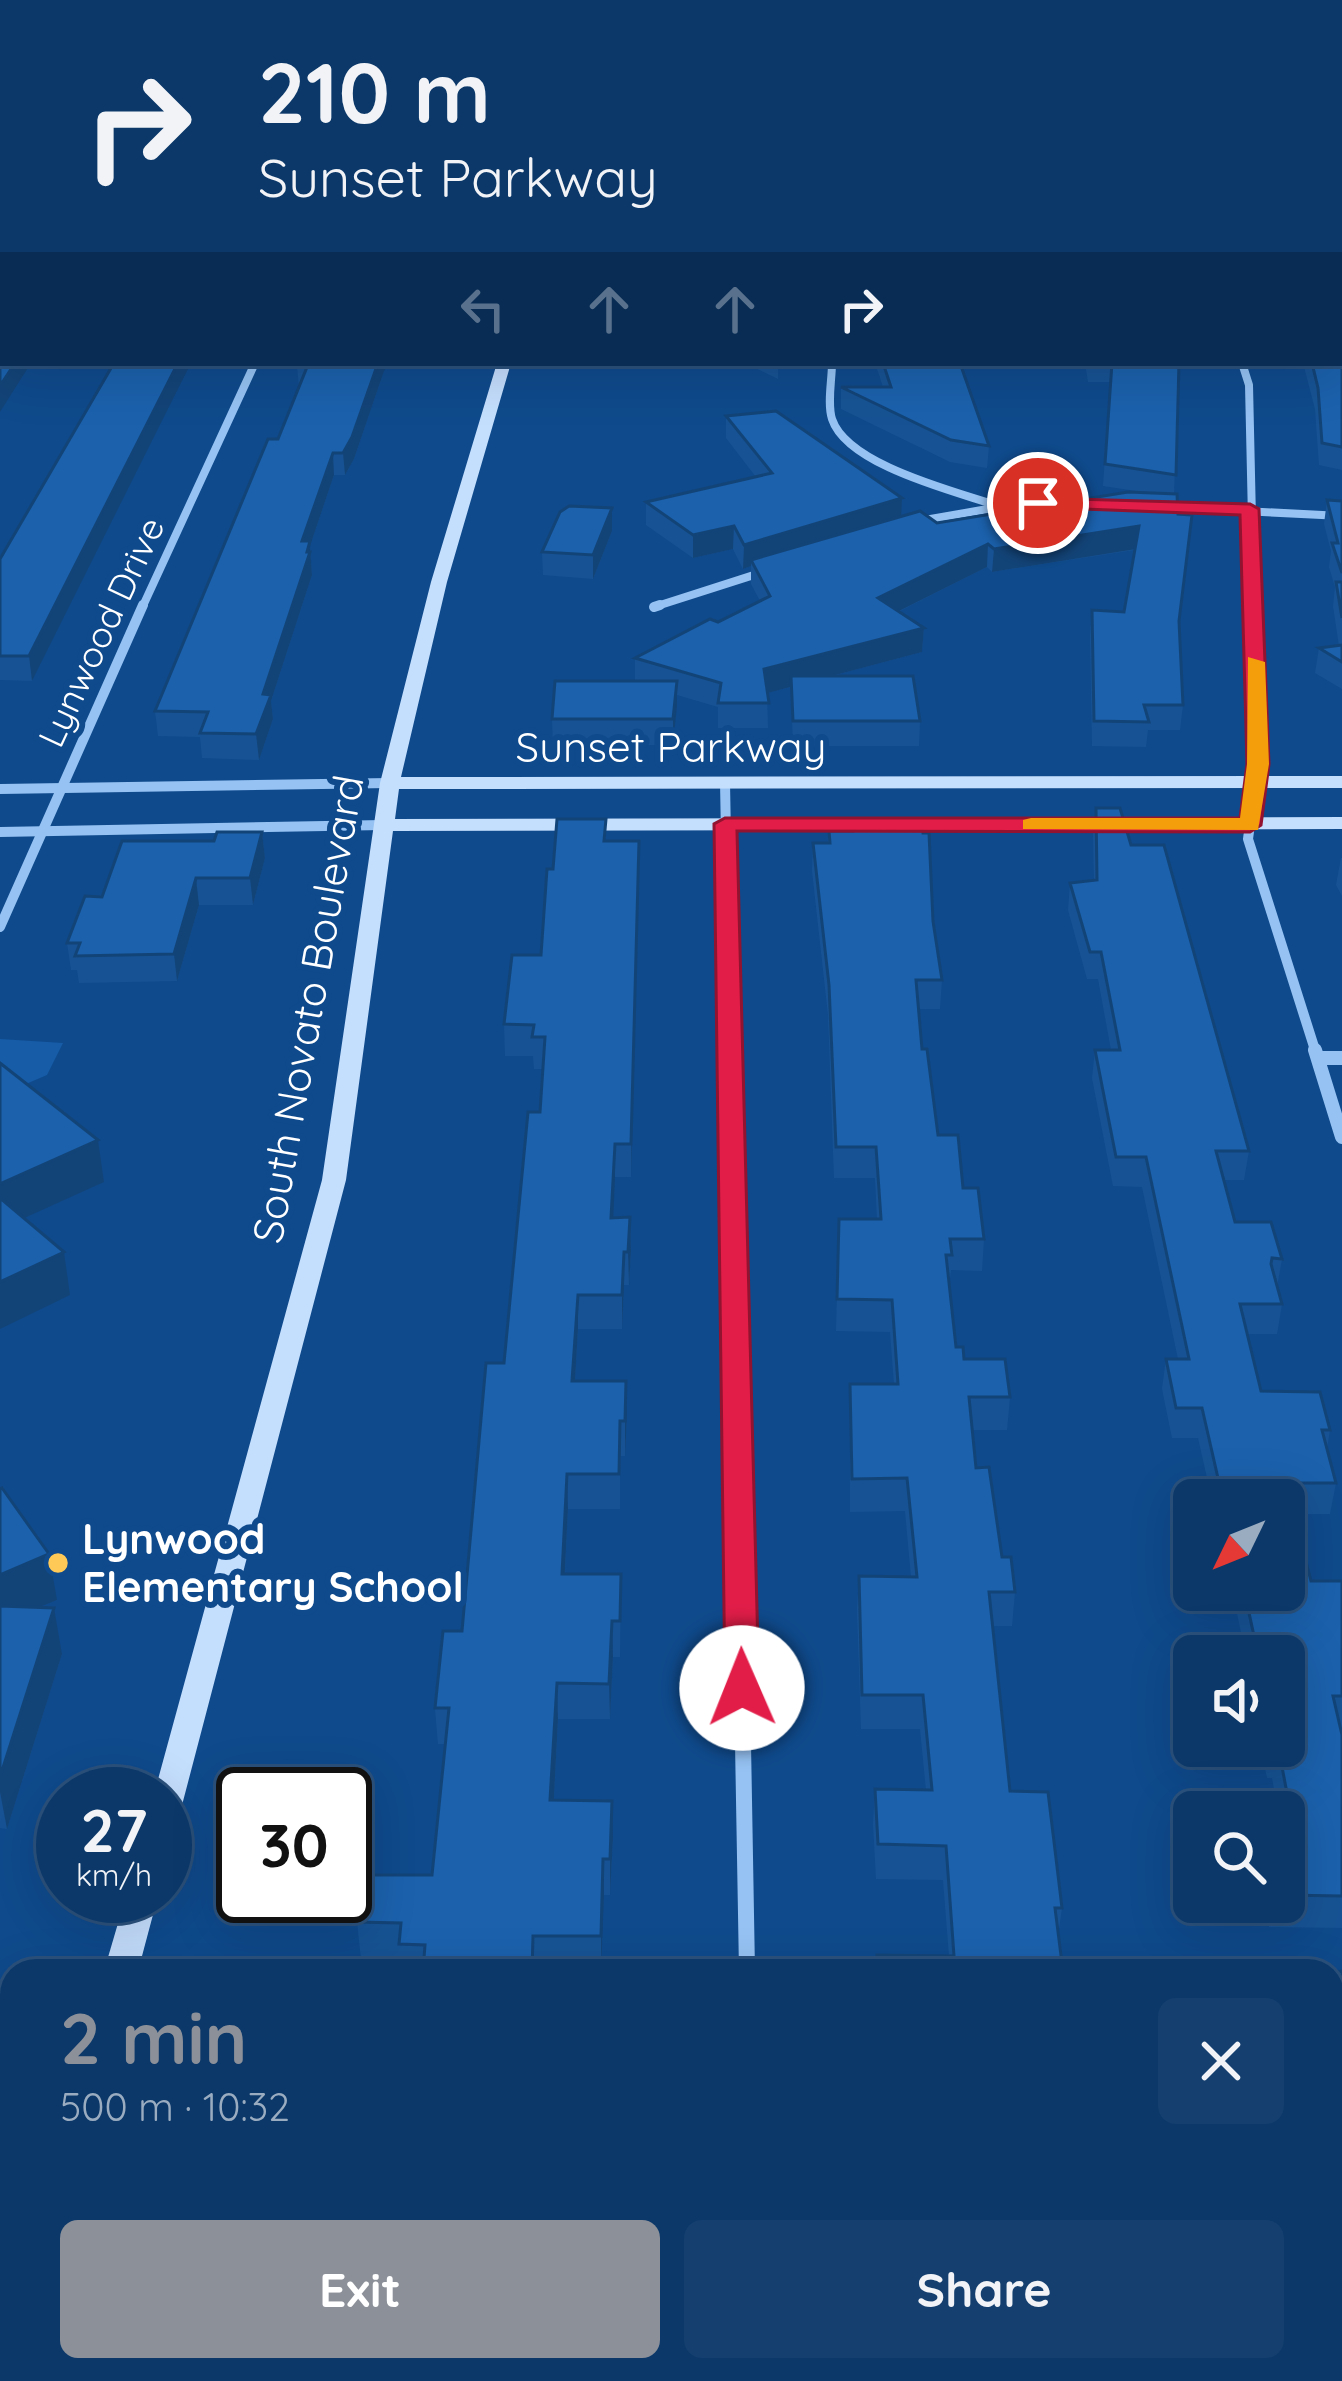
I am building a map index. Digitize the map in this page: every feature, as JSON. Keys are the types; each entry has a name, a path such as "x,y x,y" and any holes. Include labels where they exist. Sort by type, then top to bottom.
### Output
{"main road":[{"name":"South Novato Boulevard","path":"176,1767 334,1180 390,783 439,582 503,366"},
{"name":"Sunset Parkway","path":"390,783 1342,782"},
{"name":"Sunset Parkway","path":"383,825 1342,823"},
{"path":"125,1959 135,1923"}],"street":[{"name":"Lynwood Drive","path":"0,926 254,366"},
{"path":"832,366 832,420 841,436 881,462 999,507"},
{"path":"1243,366 1249,385 1256,779 1248,839 1342,1138"},
{"path":"917,521 999,507 1085,505"},
{"path":"1156,507 1342,516"},
{"path":"654,607 785,564"},
{"path":"725,782 747,1959"},
{"name":"Sunset Parkway","path":"0,789 390,783"},
{"name":"Sunset Parkway","path":"0,832 383,825"},
{"path":"1320,1058 1342,1058"}],"shaded area":[{"path":"0,1039 63,1043 47,1075 0,1095"}],"building":[{"path":"0,366 13,366 0,386"},
{"path":"112,366 176,366 29,656 0,656 0,559"},
{"path":"297,366 377,366 352,437 343,453 333,453 302,541 310,541 310,552 263,694 271,695 256,734 200,733 208,712 155,711 268,439 278,439 307,367"},
{"path":"884,366 961,366 989,446 951,440 841,387 891,387"},
{"path":"1112,366 1179,366 1176,475 1105,464"},
{"path":"1313,366 1342,366 1342,447 1322,443"},
{"path":"776,411 902,498 744,545 734,526 693,535 646,502 772,473 726,416"},
{"path":"1128,492 1177,494 1178,514 1192,515 1179,621 1183,705 1144,705 1149,722 1094,721 1092,610 1124,612 1139,526 994,549 988,544 878,598 924,628 764,669 769,703 718,703 721,683 635,658 710,619 718,622 770,596 751,560 920,511 937,523"},
{"path":"1327,500 1342,501 1342,573 1332,543 1338,543"},
{"path":"569,506 612,508 593,555 542,552 560,512"},
{"path":"1336,582 1342,582 1342,618"},
{"path":"1342,645 1342,662 1319,648"},
{"path":"791,676 913,676 920,721 793,721"},
{"path":"555,681 677,681 673,719 552,719"},
{"path":"1096,808 1120,808 1131,845 1164,845 1249,1151 1216,1151 1235,1222 1271,1222 1282,1259 1272,1258 1271,1264 1282,1304 1240,1304 1261,1391 1320,1392 1330,1430 1322,1430 1336,1483 1218,1479 1202,1408 1176,1408 1166,1359 1189,1359 1146,1157 1116,1157 1095,1050 1120,1050 1101,952 1090,952 1070,883 1097,880"},
{"path":"557,819 606,819 604,841 639,841 631,1144 615,1144 611,1218 630,1217 628,1252 624,1252 622,1295 578,1295 572,1381 626,1381 625,1421 620,1421 619,1474 567,1474 562,1574 621,1574 620,1621 612,1621 609,1684 557,1683 550,1800 612,1801 610,1859 603,1859 601,1936 533,1936 532,1959 424,1959 425,1945 399,1944 401,1923 372,1922 372,1875 432,1875 449,1708 435,1708 443,1631 462,1631 486,1363 504,1363 528,1112 540,1112 545,1037 532,1037 534,1025 504,1024 512,955 541,955 547,869 553,869"},
{"path":"852,821 921,822 923,833 929,833 933,921 942,980 916,980 922,1049 927,1049 938,1135 958,1135 963,1188 978,1188 984,1239 950,1239 952,1255 946,1255 956,1347 963,1347 964,1359 1005,1359 1010,1397 969,1397 976,1468 989,1467 1002,1557 1011,1557 1015,1592 989,1592 1010,1791 1048,1792 1062,1908 1055,1908 1061,1959 877,1959 877,1955 954,1956 946,1846 878,1844 875,1789 932,1790 923,1695 862,1695 859,1576 917,1577 907,1478 852,1479 850,1384 898,1384 892,1300 837,1299 839,1219 881,1219 876,1147 836,1147 829,985 813,843 830,843 829,831 853,831"},
{"path":"217,832 262,832 250,878 196,878 174,954 75,956 80,943 67,943 85,896 102,897 122,841 214,841"},
{"path":"0,1063 98,1140 0,1184"},
{"path":"0,1198 64,1252 0,1282"},
{"path":"0,1489 49,1554 0,1575"},
{"path":"1305,1557 1311,1581 1342,1581 1342,1696 1333,1696 1342,1735 1342,1896 1305,1895 1305,1791 1287,1791 1282,1767 1305,1767 1305,1635 1254,1635 1249,1611 1305,1611"},
{"path":"0,1606 54,1608 0,1777"}],"slow traffic":[{"path":"1031,824 1250,825 1258,764 1255,662"}],"place":[{"name":"Lynwood Elementary School","path":"58,1563"}],"route":[{"path":"742,1688 725,824 1250,825 1258,764 1250,509 1038,503"}]}
